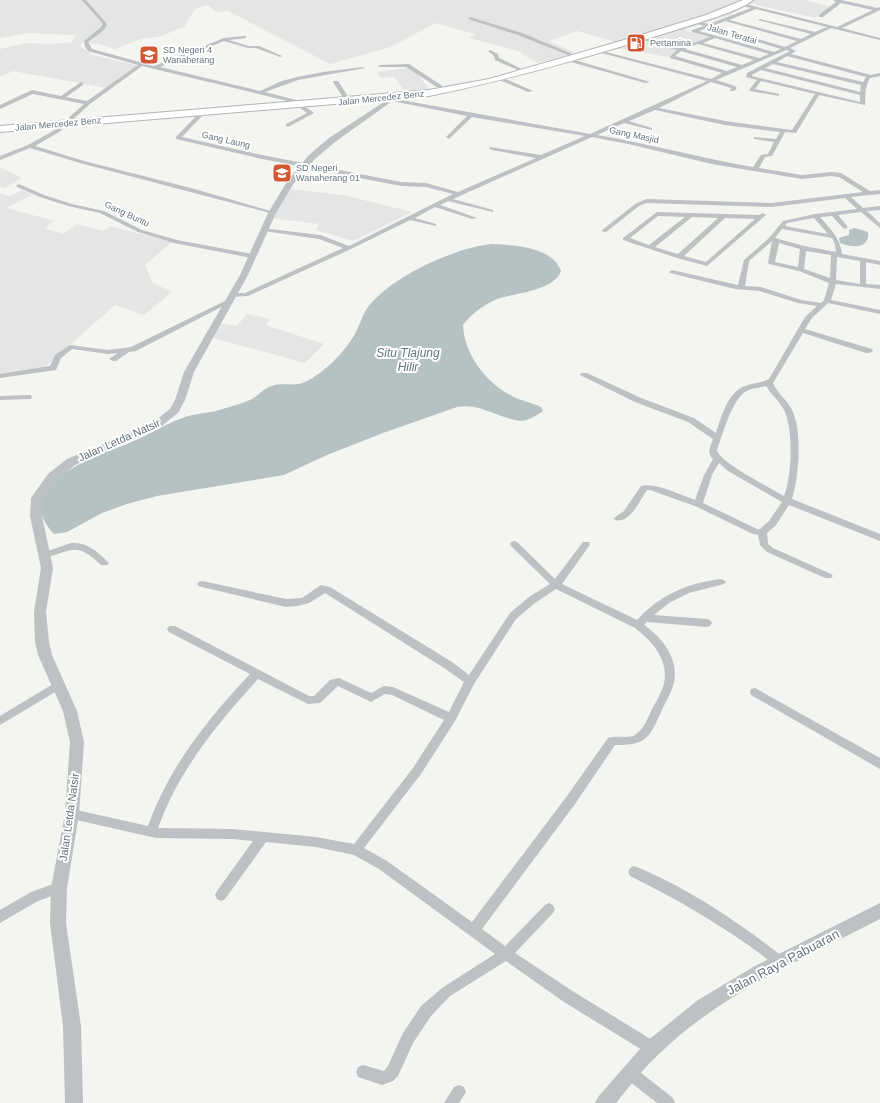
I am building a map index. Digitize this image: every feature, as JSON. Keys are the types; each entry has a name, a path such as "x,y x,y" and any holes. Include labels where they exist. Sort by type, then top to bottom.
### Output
{"main road":[{"name":"Jalan Mercedez Benz","path":"0,129 393,98 445,90 499,78 696,22 749,0"}],"street":[{"path":"84,0 105,25 86,42 87,47 97,53 294,101 302,105 310,114 288,124"},
{"path":"821,16 837,1 879,9"},
{"path":"741,4 880,39"},
{"name":"Jalan Teratai","path":"755,8 694,31 774,54"},
{"path":"0,376 53,368 58,357 70,347 108,352 128,350 138,347 229,298 246,295 349,248 458,194 654,108 727,73 774,54 816,34 879,9"},
{"path":"746,26 776,14"},
{"path":"470,18 520,34 575,56"},
{"path":"725,20 802,41"},
{"path":"760,20 816,34"},
{"path":"696,22 787,48 794,52 747,75 760,80 860,105 863,104 862,94 864,84 870,77"},
{"path":"156,68 224,40 244,36"},
{"path":"714,37 681,49 672,57 727,73"},
{"path":"639,38 742,67"},
{"path":"224,40 248,47 255,47 280,56"},
{"path":"699,43 759,60"},
{"path":"596,50 712,81 734,88 732,90"},
{"path":"490,51 496,55 497,60 524,71"},
{"path":"788,56 870,77 880,74"},
{"path":"566,59 647,82"},
{"path":"773,62 864,84"},
{"path":"0,158 30,146 67,124 88,103 142,64"},
{"path":"380,66 408,65 445,90"},
{"path":"260,93 277,85 321,73 363,68"},
{"path":"760,68 862,94"},
{"path":"499,78 530,91"},
{"path":"760,80 752,90 777,95"},
{"path":"336,82 348,101"},
{"path":"62,98 80,84"},
{"path":"0,107 30,92 88,103"},
{"path":"654,108 725,123 783,131 797,130 817,95"},
{"name":"Gang Masjid","path":"393,98 472,115 591,136 755,169 802,177 827,174 842,175 865,191"},
{"name":"Jalan Letda Natsir","path":"74,1103 72,1026 58,923 59,888 72,814 76,757 75,727 70,711 45,655 39,624 47,575 45,555 36,516 37,498 46,484 61,469 81,456 143,431 170,416 180,400 189,372 229,298 244,275 272,213 291,182 305,165 337,137 393,98"},
{"name":"Gang Laung","path":"202,113 178,138 305,165"},
{"path":"449,137 472,115"},
{"path":"624,121 650,129"},
{"path":"755,169 764,156 770,155 783,131"},
{"path":"756,138 777,141"},
{"path":"30,146 82,162 189,189 272,213"},
{"path":"492,148 541,157"},
{"path":"305,165 401,184 426,185 458,194"},
{"name":"Gang Buntu","path":"19,186 42,196 78,207 102,212 140,231 176,242 252,256"},
{"path":"604,231 637,205 646,201 772,205 847,196 865,191 880,192"},
{"path":"847,196 880,226"},
{"path":"447,199 490,211"},
{"path":"434,205 474,218"},
{"path":"761,217 657,214 624,239 707,264 761,217 772,205"},
{"path":"741,288 746,261 752,253 773,240 785,222 815,216 880,208"},
{"path":"834,214 845,227"},
{"path":"651,247 691,215"},
{"path":"762,532 778,517 787,501 795,471 792,419 783,399 770,389 769,383 808,317 825,303 833,282 838,244 834,237 815,216"},
{"path":"679,256 722,217"},
{"path":"409,218 434,226"},
{"path":"781,227 834,237"},
{"path":"264,229 320,237 349,248"},
{"path":"773,240 803,248 880,263"},
{"path":"773,240 772,263 800,270 833,282 880,287"},
{"path":"800,270 803,248"},
{"path":"863,260 863,286"},
{"path":"672,272 741,288 761,289 800,302 825,303 880,312"},
{"path":"801,330 870,351"},
{"path":"113,359 128,350"},
{"path":"584,375 638,400 691,420 718,438"},
{"path":"769,383 753,385 737,394 713,450 717,459 731,469 787,501 880,538"},
{"path":"0,398 28,397"},
{"path":"698,504 708,475 717,459"},
{"path":"618,518 627,512 644,488 650,487 698,504 751,530 762,532"},
{"path":"762,532 764,545 770,550 828,576"},
{"path":"514,544 556,585 641,622 707,623"},
{"path":"356,850 418,771 451,718 470,681 513,616 532,600 556,585 586,544"},
{"path":"45,555 68,547 82,546 93,552 104,563"},
{"path":"641,622 673,595 686,589 721,582"},
{"path":"202,584 286,603 298,603 308,600 321,589 327,589 448,665 470,681"},
{"path":"474,930 571,800 612,741 630,742 639,739 654,716 668,686 670,672 661,646 641,622"},
{"path":"172,629 308,700 316,700 334,683 339,682 371,698 384,690 393,691 451,718"},
{"path":"151,832 168,790 199,738 257,673"},
{"path":"0,721 58,685"},
{"path":"755,692 880,764"},
{"path":"72,814 151,832 232,834 316,842 356,850 377,860 506,954 569,997 652,1048"},
{"path":"222,895 263,837"},
{"path":"634,872 740,932 779,961"},
{"path":"0,917 35,896 59,888"},
{"path":"363,1072 382,1078 388,1076 393,1071 408,1038 426,1011 446,992 506,954 549,909"},
{"name":"Jalan Raya Pabuaran","path":"604,1103 652,1048 716,998 779,961 880,911"},
{"path":"630,1072 668,1103"}],"shaded area":[{"path":"0,0 804,0 832,7 815,18 749,3 730,15 684,30 711,38 680,47 668,57 604,46 616,42 577,31 549,41 575,53 538,63 520,53 522,52 470,38 475,34 435,23 391,47 330,64 228,11 216,12 208,5 195,9 184,27 158,37 141,39 115,49 103,45 83,42 80,46 93,55 139,66 107,88 13,71 0,77 0,49 26,43 52,44 72,42 76,35 27,33 0,38"},
{"path":"408,68 416,72 430,90 407,94 394,77 381,78 377,72"},
{"path":"0,167 22,178 4,188 0,187"},
{"path":"289,189 343,195 412,212 353,241 316,230 319,224 271,218"},
{"path":"22,190 32,195 6,208 55,221 44,228 63,234 77,224 103,231 110,226 172,242 145,265 153,283 172,292 144,315 115,305 44,368 0,375 0,193 10,196"},
{"path":"247,314 270,319 266,325 324,344 305,363 206,336 217,323 237,326"}],"water":[{"path":"855,228 868,232 866,242 859,246 849,246 840,243 839,238 849,235 849,230"},
{"name":"Situ Tlajung Hilir","path":"492,244 511,245 541,252 557,263 561,271 557,278 551,283 542,287 497,299 474,313 463,325 467,346 472,357 485,375 502,390 512,396 541,407 543,411 529,419 520,421 473,407 457,407 383,433 327,455 284,475 157,496 127,504 102,513 67,532 54,534 43,517 42,501 48,488 61,476 78,465 185,417 218,410 245,402 252,399 266,388 272,386 305,382 326,368 339,355 355,334 366,310 376,298 389,287 423,266 442,258 477,246"}],"place":[{"name":"Pertamina","path":"636,43"},
{"name":"SD Negeri 4 Wanaherang","path":"149,55"},
{"name":"SD Negeri Wanaherang 01","path":"282,173"}]}
